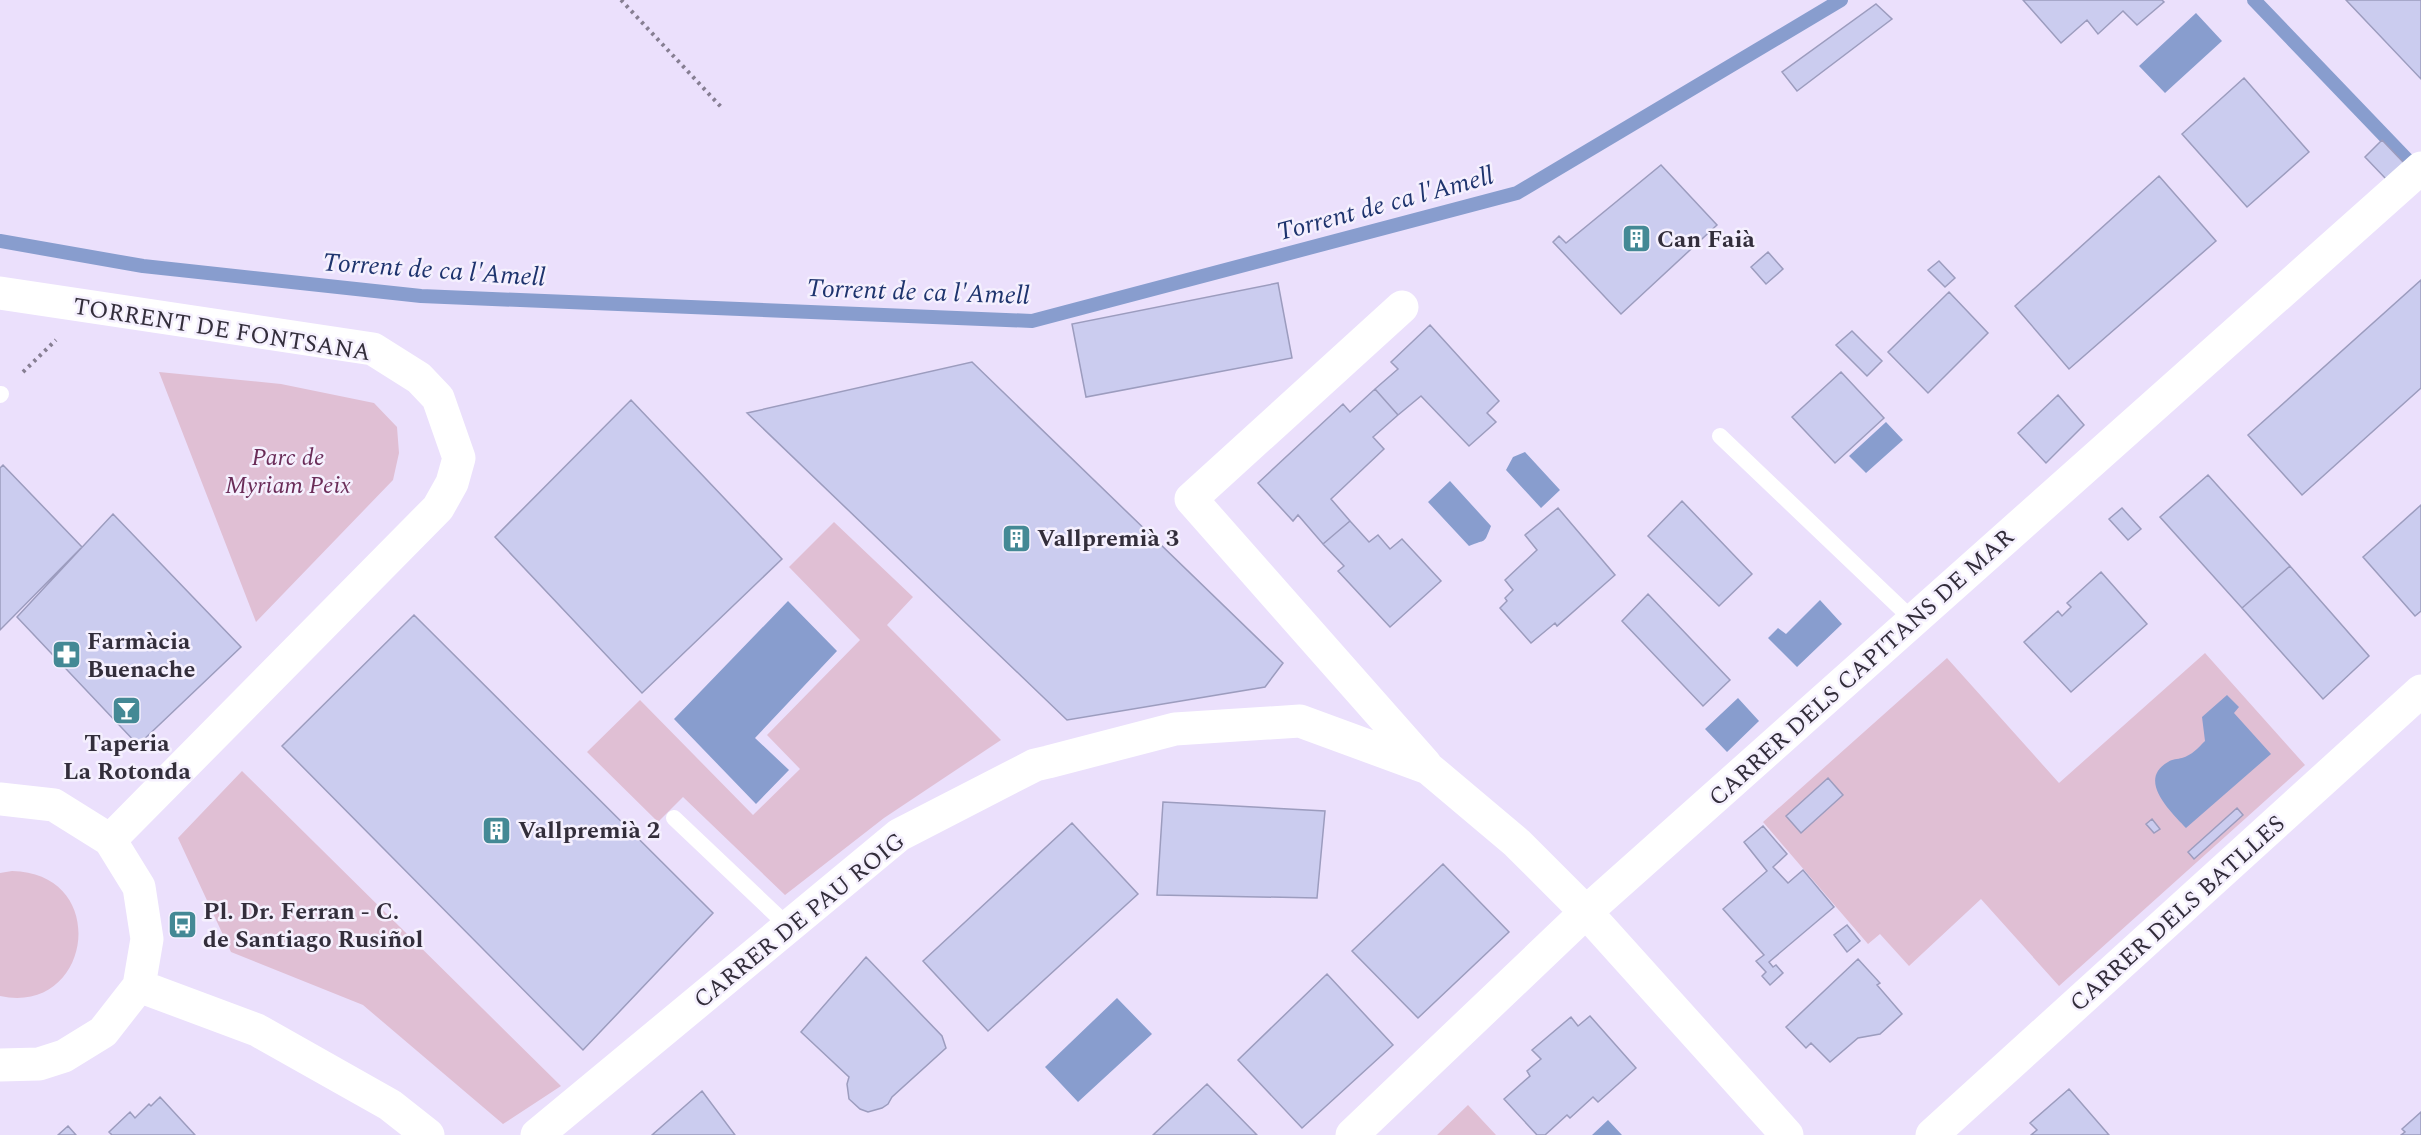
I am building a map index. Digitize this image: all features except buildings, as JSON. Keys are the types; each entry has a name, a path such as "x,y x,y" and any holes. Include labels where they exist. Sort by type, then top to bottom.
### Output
{"street":[{"name":"CARRER DELS CAPITANS DE MAR","path":"1352,1135 1586,912 2421,168"},
{"name":"TORRENT DE FONTSANA","path":"0,294 373,350 419,378 438,398 459,458 452,483 438,508 110,840"},
{"path":"1402,307 1191,498 1428,768"},
{"name":"CARRER DELS BATLLES","path":"1932,1135 2421,691"},
{"name":"CARRER DE PAU ROIG","path":"537,1135 899,835 1035,765 1175,729 1300,721 1428,768 1517,843 1586,912 1787,1135"},
{"path":"0,799 54,805 110,840 139,887 147,939 139,986 103,1032 64,1056 39,1064 0,1065"},
{"path":"139,986 257,1030 390,1105 428,1135"}],"lane":[{"path":"1720,436 1913,620"},
{"path":"674,818 789,927"}],"path":[{"path":"621,0 723,109"},
{"path":"0,394 89,308"}],"green space":[{"name":"Parc de Myriam Peix","path":"159,372 281,384 374,403 397,427 399,453 393,480 256,622"},
{"path":"834,522 913,597 887,625 1001,740 884,818 785,895 683,797 658,822 587,752 640,700 753,815 800,769 767,735 860,640 789,567"},
{"path":"2205,653 2305,765 2059,986 1981,899 1909,966 1880,934 1868,944 1763,822 1947,658 2059,783"},
{"path":"242,771 561,1086 503,1124 363,1005 231,952 178,838"},
{"path":"12,871 44,878 65,894 76,917 78,942 71,966 55,985 31,996 0,996 0,873"},
{"path":"1468,1105 1496,1135 1437,1135"}],"water":[{"path":"2196,13 2222,41 2165,93 2139,66"},
{"path":"1886,422 1903,440 1866,473 1849,456"},
{"path":"1525,452 1560,490 1541,508 1506,470 1513,457"},
{"path":"1450,481 1491,526 1484,540 1469,546 1428,502"},
{"path":"1820,600 1842,624 1797,667 1768,638 1778,628 1786,634"},
{"path":"788,601 837,651 755,738 789,770 756,804 674,719"},
{"path":"2227,695 2239,707 2234,713 2271,754 2186,828 2160,796 2155,778 2159,769 2168,762 2189,755 2205,741 2202,717"},
{"path":"1738,698 1759,721 1727,752 1705,729"},
{"path":"1117,998 1152,1034 1078,1102 1045,1067"},
{"path":"1608,1120 1622,1135 1592,1135"}],"waterway":[{"name":"Torrent de ca l'Amell","path":"0,241 143,266 421,296 1032,321 1517,193 1841,0"},
{"name":"Torrent de ca l'Amell","path":"2254,0 2419,172"}],"place":[{"name":"Can Faià","path":"1636,239"},
{"name":"Vallpremià 3","path":"1016,538"},
{"name":"Farmàcia Buenache","path":"66,655"},
{"name":"Taperia La Rotonda","path":"127,710"},
{"name":"Vallpremià 2","path":"497,830"},
{"name":"Pl. Dr. Ferran - C. de Santiago Rusiñol","path":"182,925"}]}
